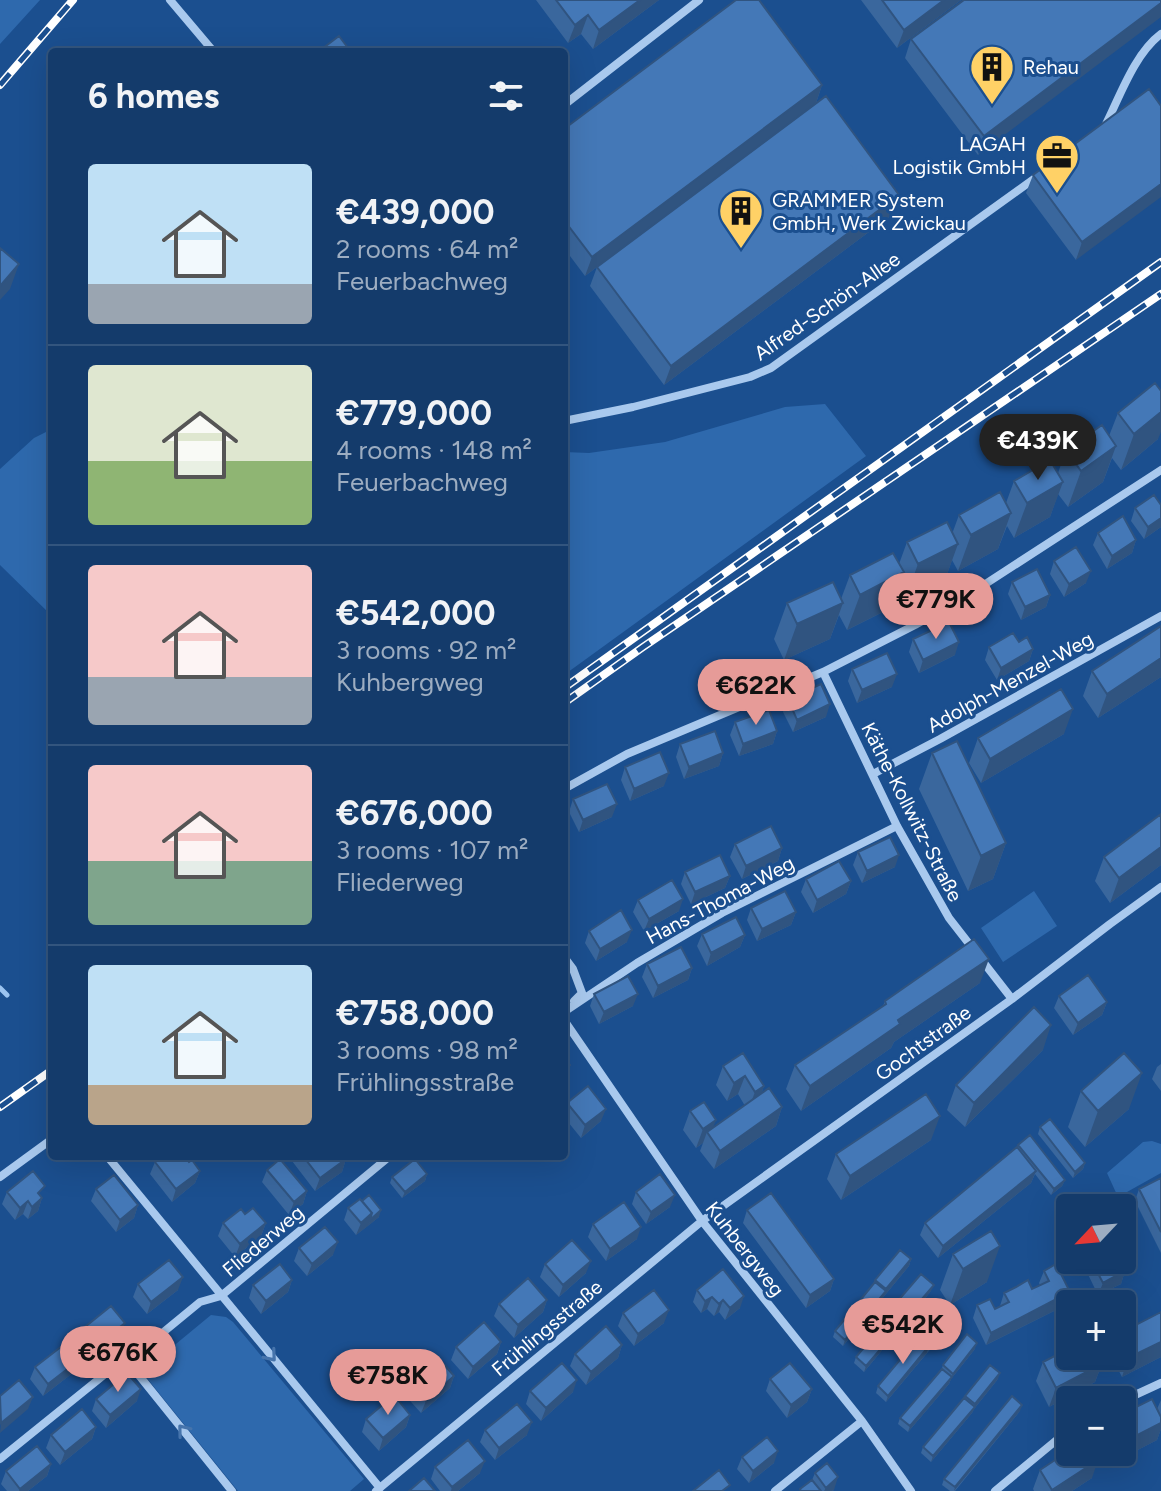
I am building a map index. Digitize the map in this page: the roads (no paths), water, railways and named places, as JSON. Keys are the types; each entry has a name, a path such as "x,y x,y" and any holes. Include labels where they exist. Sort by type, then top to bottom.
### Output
{"street":[{"path":"170,0 211,48"},
{"path":"568,102 699,0"},
{"path":"1092,137 1105,128 1137,63 1161,34"},
{"name":"Alfred-Schön-Allee","path":"568,420 750,377 771,368 1041,174"},
{"path":"568,787 627,754 823,672 915,625 970,594 1161,470"},
{"name":"Adolph-Menzel-Weg","path":"873,774 1161,616"},
{"name":"Käthe-Kollwitz-Straße","path":"823,672 897,826 949,918 1012,999"},
{"name":"Hans-Thoma-Weg","path":"568,1009 637,963 722,913 897,826"},
{"name":"Gochtstraße","path":"702,1221 1012,999 1161,887"},
{"path":"568,962 582,993 568,1008"},
{"name":"Kuhbergweg","path":"568,1026 702,1221 862,1421 911,1491"},
{"path":"0,1177 48,1142"},
{"path":"110,1160 378,1489"},
{"name":"Fliederweg","path":"0,1459 200,1302 221,1296 385,1160"},
{"name":"Frühlingsstraße","path":"378,1489 702,1221"},
{"path":"125,1358 232,1491"},
{"path":"1136,1395 1161,1383"},
{"path":"775,1491 862,1421"},
{"path":"995,1491 1056,1441"}],"waterway":[{"path":"0,988 7,995"}],"railway":[{"path":"0,85 73,0"},
{"path":"568,685 1161,262"},
{"path":"568,700 1161,294"},
{"path":"0,1107 48,1073"}],"place":[{"name":"Rehau","path":"992,106"},
{"name":"LAGAH Logistik GmbH","path":"1057,195"},
{"name":"GRAMMER System GmbH, Werk Zwickau","path":"741,250"}]}
